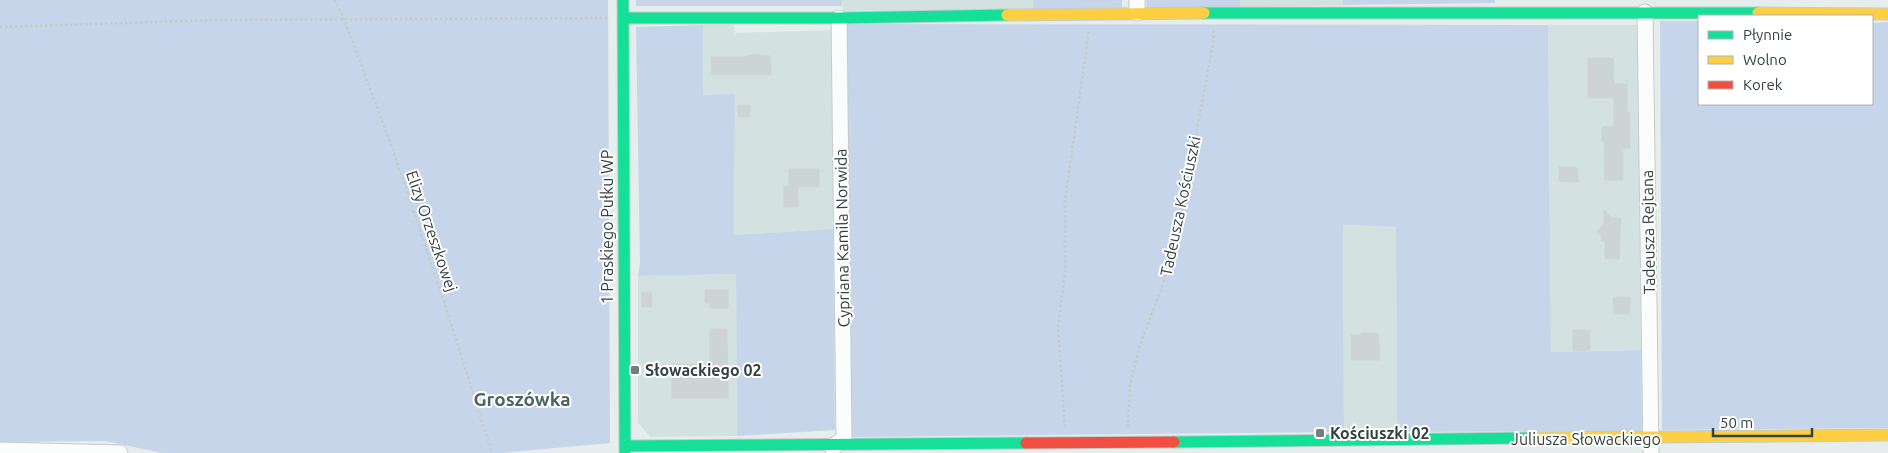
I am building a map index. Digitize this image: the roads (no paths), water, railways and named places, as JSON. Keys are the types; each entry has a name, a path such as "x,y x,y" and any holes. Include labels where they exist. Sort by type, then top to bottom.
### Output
{"street":[{"name":"1 Praskiego Pułku WP","path":"623,0 625,449"},
{"path":"623,18 839,18 1091,14 1137,6 1215,13 1645,12 1888,14"},
{"name":"Tadeusza Rejtana","path":"1645,12 1651,446"},
{"name":"Cypriana Kamila Norwida","path":"833,449 844,438 839,18"},
{"name":"Juliusza Słowackiego","path":"625,449 833,449 1066,443 1134,448 1651,446 1888,435"},
{"path":"0,450 120,453"}],"place":[{"name":"Słowackiego 02","path":"635,370"},
{"name":"Kościuszki 02","path":"1320,433"}],"district":[{"name":"Groszówka","path":"522,399"}]}
